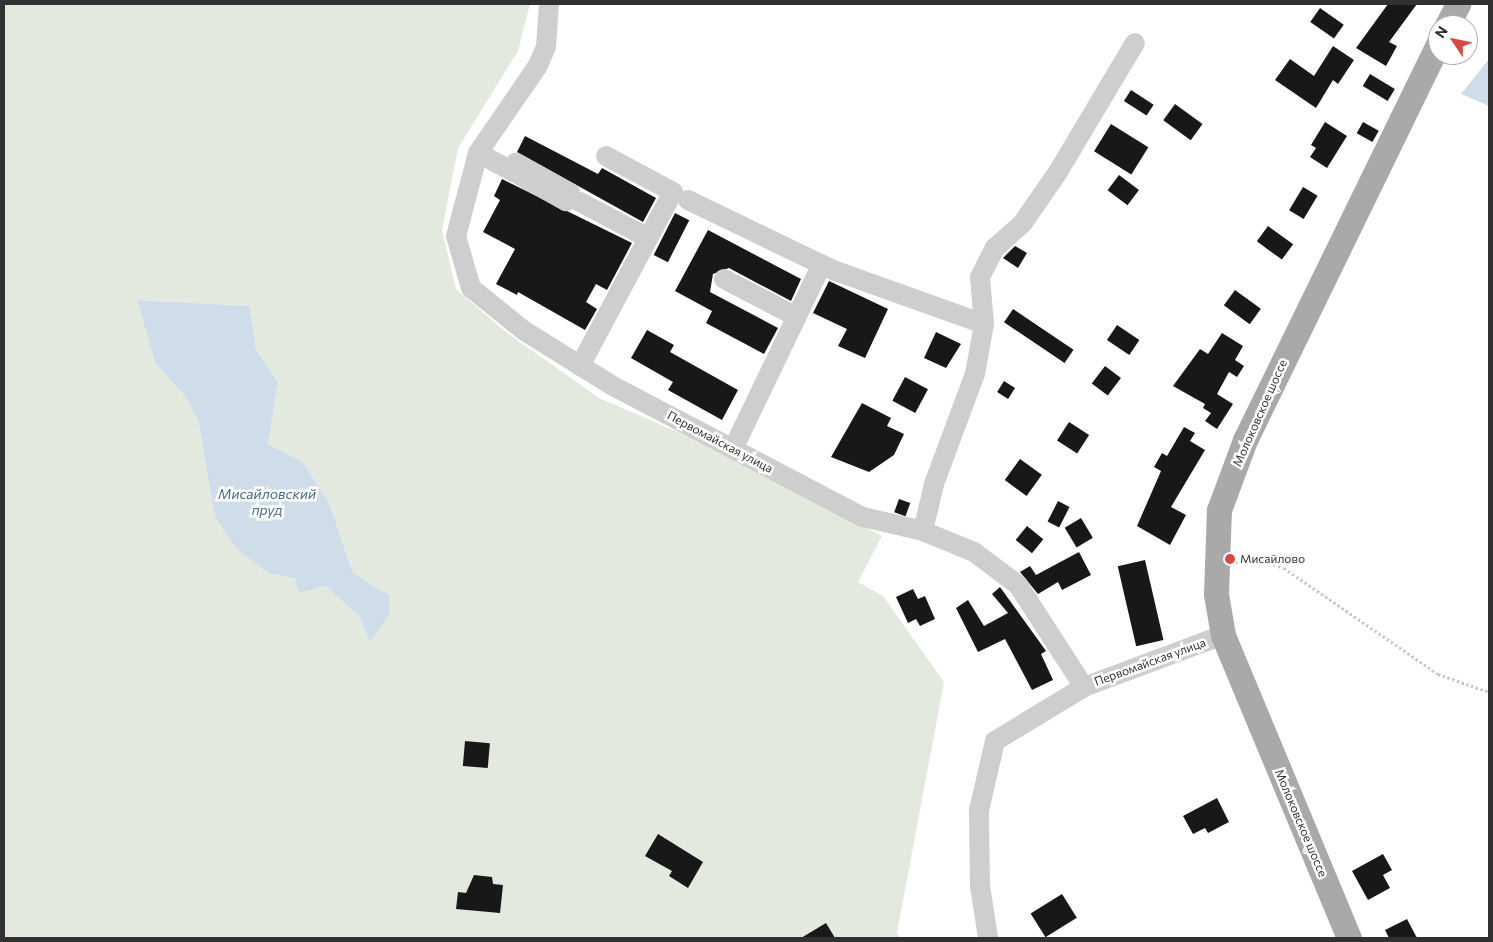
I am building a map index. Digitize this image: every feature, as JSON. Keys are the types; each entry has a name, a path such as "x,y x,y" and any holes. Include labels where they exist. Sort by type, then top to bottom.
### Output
{"main road":[{"name":"Молоковское шоссе","path":"1349,938 1223,635 1216,594 1219,510 1245,440 1428,65"}],"street":[{"name":"Первомайская улица","path":"549,4 546,46 537,66 478,153 456,236 471,288 523,330 580,366 733,449 863,517 924,530 974,552 1018,585 1084,687 1223,635"},
{"path":"924,530 934,484 975,374 984,324 980,277 995,248 1022,224 1135,43"},
{"path":"478,153 512,172"},
{"path":"580,366 673,192 606,156"},
{"path":"688,200 822,264 892,293 984,324"},
{"path":"580,202 648,238"},
{"path":"733,449 822,264"},
{"path":"724,279 797,317"},
{"path":"988,938 980,886 979,810 995,741 1084,687"}],"path":[{"path":"1232,568 1234,562 1264,561 1284,568 1438,674 1489,692"}],"shaded area":[{"path":"4,4 530,4 518,51 458,148 442,230 456,289 506,332 599,398 733,456 882,536 858,582 883,596 944,682 897,933 900,938 4,938","holes":["137,300 250,306 256,349 278,382 268,444 303,462 329,503 353,573 389,595 370,642 359,616 325,586 270,574 215,517 198,420 185,396 155,363"]}],"water":[{"path":"1489,59 1489,106 1461,94"},
{"name":"Мисайловский пруд","path":"137,300 250,306 256,349 278,382 268,444 303,462 329,503 353,573 389,595 389,615 370,642 359,616 325,586 299,593 295,579 270,574 238,550 215,517 198,420 185,396 155,363"}],"building":[{"path":"1388,4 1417,4 1389,42 1397,46 1386,66 1356,48"},
{"path":"1320,8 1344,25 1334,39 1310,22"},
{"path":"1333,46 1354,60 1338,84 1333,80 1316,108 1275,80 1290,59 1314,76"},
{"path":"1370,74 1395,89 1388,101 1363,86"},
{"path":"1131,90 1154,105 1147,116 1124,101"},
{"path":"1175,104 1203,124 1191,140 1163,120"},
{"path":"1325,122 1347,136 1327,168 1310,157 1316,148 1311,145"},
{"path":"1363,122 1379,131 1372,142 1357,133"},
{"path":"1111,124 1148,147 1131,174 1094,151"},
{"path":"525,136 598,174 602,168 656,198 643,222 517,152"},
{"path":"1119,175 1139,190 1128,205 1108,190"},
{"path":"502,179 632,243 607,290 596,284 586,302 597,309 585,330 518,292 517,295 496,284 515,249 483,232 500,200 494,196"},
{"path":"1303,187 1318,196 1304,219 1289,210"},
{"path":"675,213 689,220 668,262 654,255"},
{"path":"1268,226 1293,244 1282,260 1257,241"},
{"path":"708,230 801,279 791,301 729,268 713,274 710,292 778,328 764,354 706,323 712,311 675,291"},
{"path":"1015,246 1027,253 1018,268 1003,258"},
{"path":"829,281 888,309 865,358 838,346 847,329 813,313"},
{"path":"1235,290 1261,309 1250,324 1224,305"},
{"path":"1013,309 1074,350 1065,363 1004,322"},
{"path":"1117,325 1139,340 1129,355 1107,340"},
{"path":"647,330 674,345 670,352 738,390 722,420 668,390 673,382 631,358"},
{"path":"936,332 961,344 946,368 924,358"},
{"path":"1222,333 1243,346 1235,360 1244,366 1237,377 1229,372 1217,394 1233,404 1217,429 1205,421 1211,413 1203,408 1205,404 1173,386 1200,349 1208,354"},
{"path":"1105,366 1121,378 1108,396 1092,384"},
{"path":"905,377 928,389 915,413 892,401"},
{"path":"1004,381 1015,388 1008,399 997,392"},
{"path":"862,403 891,418 887,426 904,434 894,455 869,472 831,457"},
{"path":"1069,422 1089,435 1077,454 1057,440"},
{"path":"1184,427 1195,433 1190,441 1205,450 1171,507 1186,515 1170,545 1137,526 1161,471 1154,467 1162,453 1167,456"},
{"path":"1020,459 1042,475 1027,496 1005,480"},
{"path":"899,499 910,503 905,516 894,512"},
{"path":"1058,501 1070,507 1059,527 1048,521"},
{"path":"1081,518 1093,538 1077,548 1065,528"},
{"path":"1027,526 1043,539 1032,553 1016,540"},
{"path":"1079,552 1091,575 1062,590 1058,582 1038,594 1020,572 1030,566 1036,575"},
{"path":"1145,560 1163,640 1136,646 1118,566"},
{"path":"1000,587 1046,651 1041,654 1053,680 1032,690 1005,639 978,652 956,608 968,600 984,626 1008,613 992,594"},
{"path":"913,589 918,599 925,596 935,619 920,626 916,619 908,623 896,597"},
{"path":"465,741 490,743 488,768 463,766"},
{"path":"1217,798 1229,822 1208,833 1205,828 1193,834 1183,816"},
{"path":"658,834 703,862 688,888 669,876 672,871 645,856"},
{"path":"1383,854 1392,870 1383,875 1390,888 1368,900 1352,871"},
{"path":"474,875 492,877 493,884 503,885 500,913 456,909 458,892 466,893"},
{"path":"1062,894 1077,918 1045,937 1031,914"},
{"path":"1407,919 1417,938 1389,938 1385,930"},
{"path":"826,923 835,938 801,938"}],"place":[{"name":"Мисайлово","path":"1230,559"}]}
